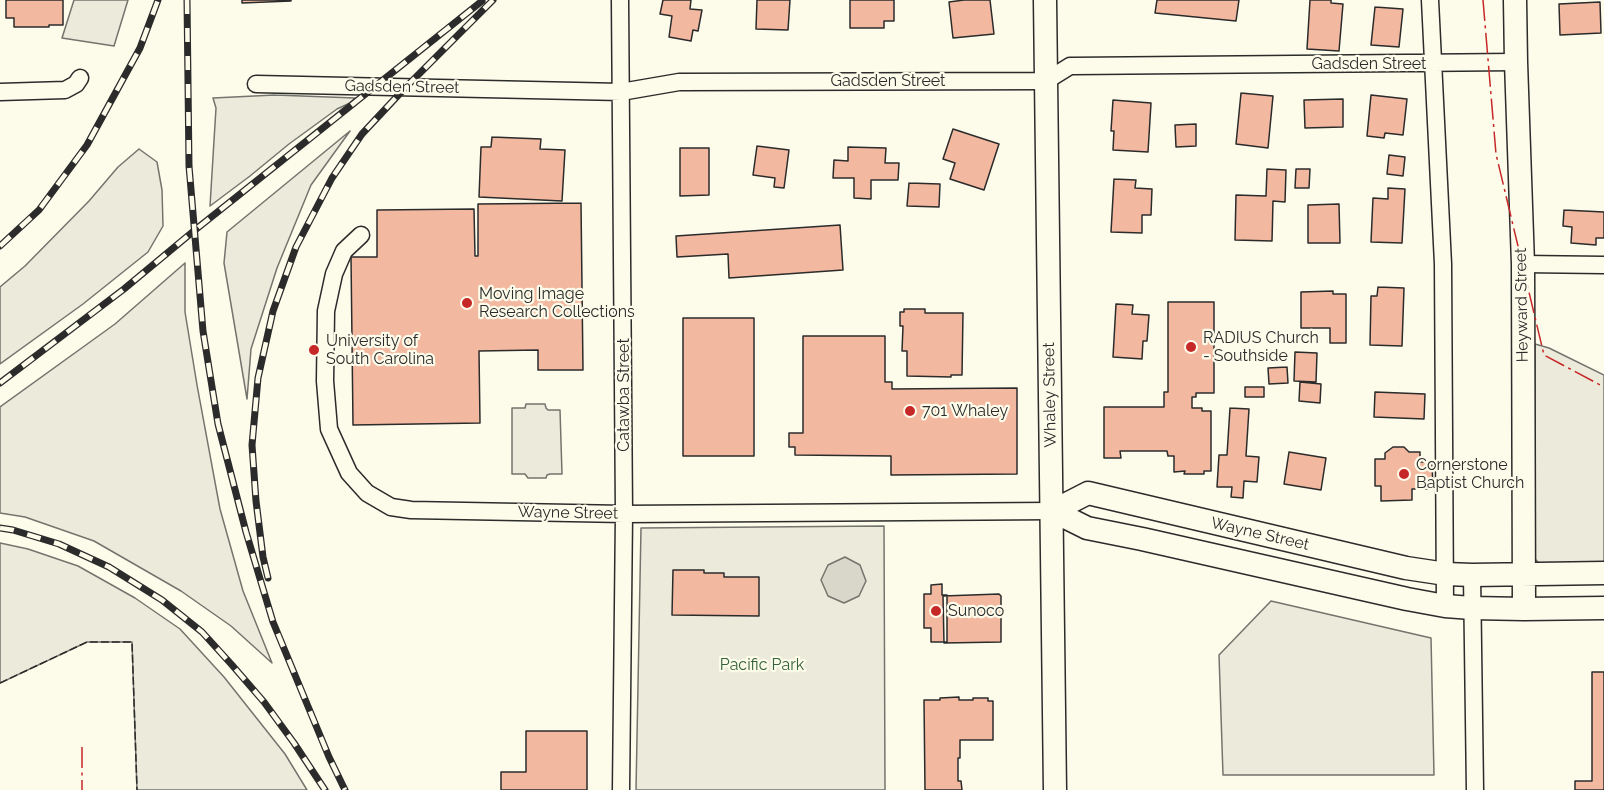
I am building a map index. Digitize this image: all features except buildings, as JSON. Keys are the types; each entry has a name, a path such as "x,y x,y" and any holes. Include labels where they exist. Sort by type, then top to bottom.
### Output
{"main road":[{"name":"Whaley Street","path":"1044,0 1047,292 1053,511 1055,790"},
{"name":"Heyward Street","path":"1515,0 1522,264 1524,609"},
{"name":"Wayne Street","path":"1053,511 1088,494 1406,568 1472,575 1604,573"},
{"name":"Wayne Street","path":"1053,511 1087,528 1142,538 1445,606 1524,609 1604,608"}],"street":[{"name":"Catawba Street","path":"620,0 624,514 621,790"},
{"path":"1430,0 1443,264 1445,606"},
{"name":"Gadsden Street","path":"256,84 621,92 679,82 1046,81 1070,66 1516,62"},
{"path":"0,92 65,90 76,84 80,78"},
{"name":"Wayne Street","path":"361,235 344,251 334,274 326,311 325,381 329,429 349,473 367,493 391,507 411,510 624,514 1053,511"},
{"path":"1522,264 1604,265"},
{"path":"1472,575 1475,790"}],"green space":[{"path":"275,95 355,98 289,144 210,206 216,108 213,98"},
{"path":"350,131 311,185 277,268 251,349 247,399 224,263 227,232"},
{"path":"139,149 157,162 162,190 163,226 148,252 83,304 0,364 0,287 25,266 89,201 118,167"},
{"path":"185,263 185,312 220,509 243,591 272,663 231,626 181,591 94,541 25,517 0,513 0,407 115,324"},
{"path":"1535,344 1549,348 1604,375 1604,563 1539,563 1534,558"},
{"name":"Pacific Park","path":"884,526 885,790 636,790 641,528"},
{"path":"0,543 28,549 78,566 135,598 180,629 224,677 285,754 307,790 137,790 132,642 87,642 0,683"}],"shaded area":[{"path":"74,0 128,0 114,46 62,38"},
{"path":"526,404 545,404 548,410 560,410 562,474 550,474 546,478 528,478 525,474 512,474 512,408 525,408"},
{"path":"845,557 860,565 866,581 859,596 844,603 828,596 821,580 828,565"},
{"path":"1271,601 1431,638 1434,775 1223,775 1219,655"}],"railway":[{"path":"0,246 39,210 87,145 140,48 158,0"},
{"path":"187,0 189,166 203,331 218,424 246,532 273,622 345,790"},
{"path":"268,578 256,501 252,445 258,378 273,311 296,247 332,178 362,134 493,0"},
{"path":"0,383 124,289 482,1"},
{"path":"0,528 59,544 109,567 162,600 202,632 264,702 325,790"}],"fence":[{"path":"0,683 87,642 132,642 137,790"}],"power":[{"path":"1483,0 1496,154 1544,355 1604,387"},
{"path":"82,747 82,790"}],"place":[{"name":"Moving Image Research Collections","path":"467,303"},
{"name":"RADIUS Church - Southside","path":"1191,347"},
{"name":"University of South Carolina","path":"314,350"},
{"name":"701 Whaley","path":"910,411"},
{"name":"Cornerstone Baptist Church","path":"1404,474"},
{"name":"Sunoco","path":"936,611"}]}
